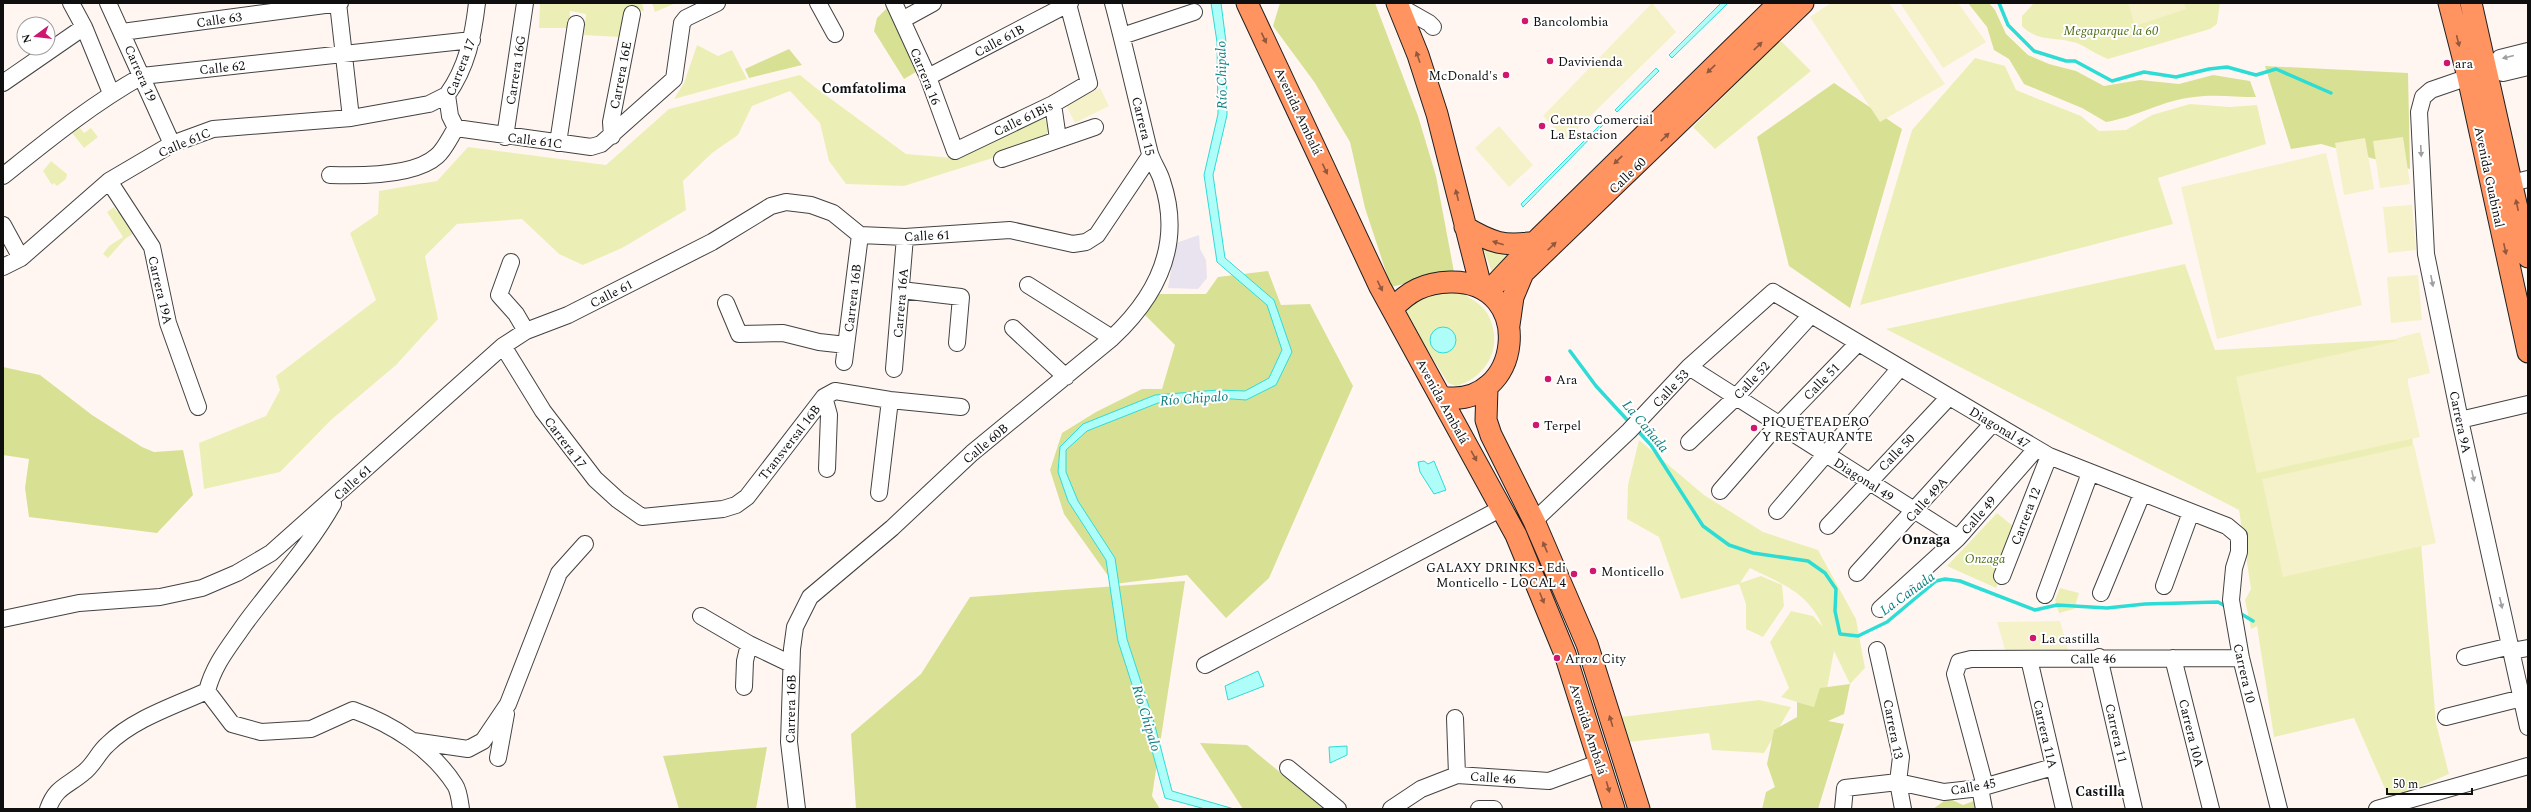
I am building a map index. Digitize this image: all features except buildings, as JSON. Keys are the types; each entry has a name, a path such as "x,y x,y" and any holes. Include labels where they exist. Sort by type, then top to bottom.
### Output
{"main road":[{"name":"Avenida Ambalá","path":"1247,3 1392,310 1442,397 1516,535 1565,654 1614,809"},
{"name":"Calle 60","path":"1485,289 1779,3"},
{"name":"Calle 60","path":"1509,325 1512,297 1523,273 1803,3"},
{"name":"Avenida Guabinal","path":"2448,3 2482,72 2520,181 2528,257"},
{"name":"Avenida Guabinal","path":"2471,3 2528,352"},
{"path":"1398,4 1437,114 1465,227 1485,289 1498,302 1509,325 1510,338 1504,364 1487,388 1479,393 1458,400 1442,397"},
{"path":"1465,227 1481,236 1510,246 1535,242"},
{"path":"1392,310 1410,291 1429,284 1454,282 1485,289"},
{"name":"Avenida Ambalá","path":"1487,388 1486,420 1491,436 1534,521 1587,644 1639,809"}],"street":[{"path":"71,3 84,27 111,93"},
{"name":"Carrera 19","path":"108,3 172,144"},
{"path":"339,3 351,118"},
{"name":"Calle 63","path":"122,32 339,3"},
{"name":"Carrera 17","path":"456,128 450,116 446,95 458,79 472,40 477,3"},
{"name":"Carrera 16G","path":"505,137 526,3"},
{"name":"Calle 61C","path":"456,128 505,137 591,147 601,144 612,136 674,79 682,23 692,14 717,3"},
{"path":"818,3 835,34"},
{"name":"Carrera 16","path":"894,3 928,77 955,151"},
{"path":"902,20 933,3"},
{"name":"Calle 61B","path":"928,77 1069,3"},
{"name":"Calle 61Bis","path":"955,151 1053,104 1089,82 1069,3"},
{"name":"Carrera 15","path":"1114,3 1150,156 1162,180 1170,215 1170,241 1162,272"},
{"path":"1398,4 1433,27"},
{"path":"1122,36 1194,12"},
{"name":"Carrera 16E","path":"612,136 611,122 632,14"},
{"path":"558,143 576,24"},
{"path":"3,83 84,27"},
{"name":"Calle 62","path":"3,176 65,126 111,93 142,76 344,56 472,40"},
{"path":"2482,72 2500,58 2528,51"},
{"path":"2482,72 2503,73 2528,67"},
{"name":"Carrera 9A","path":"2482,72 2431,90 2423,97 2420,112 2426,254 2460,420 2512,648 2528,727"},
{"name":"Calle 61C","path":"3,267 20,258 109,181 172,144 213,129 351,118 429,104 446,95"},
{"path":"1053,104 1058,139"},
{"path":"1002,159 1095,127"},
{"path":"330,175 356,176 420,166 437,156 456,128"},
{"name":"Calle 61","path":"3,618 79,603 160,597 202,588 237,573 271,553 503,346 526,331 605,297 712,242 771,206 786,202 811,205 836,215 860,235 905,237 1010,230 1073,244 1086,242 1097,235 1150,156"},
{"name":"Carrera 19A","path":"109,181 152,247 168,323 198,408"},
{"path":"3,225 20,258"},
{"name":"Carrera 16B","path":"844,362 860,235"},
{"name":"Carrera 16A","path":"894,369 905,237"},
{"path":"511,262 499,295 516,314 526,331"},
{"name":"Calle 60B","path":"802,610 810,597 892,528 972,453 1112,338 1129,322 1162,272"},
{"path":"1028,285 1112,338"},
{"path":"901,290 961,297 957,343"},
{"name":"Diagonal 47","path":"1773,292 2042,452 2142,494 2227,526 2239,536"},
{"name":"Calle 53","path":"1534,521 1633,427 1689,367 1773,292"},
{"path":"726,303 739,334 783,333 819,342 846,345"},
{"name":"Calle 52","path":"1689,442 1736,397 1811,315"},
{"path":"1013,328 1066,377"},
{"name":"Calle 51","path":"1720,491 1779,425 1858,343"},
{"name":"Carrera 17","path":"503,346 543,411 595,479 637,515 649,517 723,509 736,505 747,497"},
{"name":"Diagonal 49","path":"1689,367 1958,538"},
{"path":"1777,511 1900,368"},
{"path":"827,469 829,394 961,407"},
{"name":"Transversal 16B","path":"747,497 829,394"},
{"name":"Calle 50","path":"1828,526 1868,481 1949,397"},
{"path":"879,493 890,400"},
{"path":"2460,420 2528,404"},
{"name":"Calle 49A","path":"1857,573 1915,511 1993,423"},
{"name":"Calle 49","path":"1880,609 1958,538 2042,452"},
{"name":"Carrera 12","path":"2002,576 2042,452"},
{"path":"2045,595 2090,473"},
{"path":"48,809 53,795 85,772 107,745 124,732 146,718 207,691 217,664 260,603 320,526 341,491"},
{"path":"2100,593 2142,494"},
{"path":"1205,665 1502,508"},
{"path":"2164,586 2191,512"},
{"name":"Carrera 10","path":"2239,536 2239,552 2234,568 2231,600 2241,658 2280,809"},
{"path":"498,758 508,704 559,573 585,544"},
{"name":"Carrera 16B","path":"797,809 789,742 791,664 795,627 802,610"},
{"path":"701,616 749,644 791,664"},
{"path":"744,687 745,661 749,644"},
{"path":"2465,657 2512,648 2528,648"},
{"name":"Carrera 13","path":"1877,650 1901,757 1898,782 1903,809"},
{"name":"Calle 46","path":"1983,787 1955,674 1959,662 1971,659 2100,657 2241,658"},
{"name":"Carrera 11","path":"2100,657 2134,809"},
{"name":"Carrera 10A","path":"2173,658 2210,809"},
{"name":"Carrera 11A","path":"2029,659 2064,809"},
{"path":"207,691 232,724 262,732 311,728 353,710 376,718 431,755 456,786 462,809"},
{"path":"2446,717 2522,698"},
{"path":"412,741 468,749 483,741 508,704"},
{"path":"1454,718 1457,775"},
{"name":"Calle 46","path":"1391,809 1420,789 1457,775 1549,781 1600,762"},
{"path":"2377,809 2407,803 2528,766"},
{"name":"Calle 45","path":"1843,809 1845,788 1898,782 1944,792 1983,787 2053,767"},
{"path":"1288,768 1338,809"},
{"path":"1983,787 1984,809"},
{"path":"1479,809 1494,809"}],"shaded area":[{"path":"1652,3 1676,32 1566,140 1543,116"},
{"path":"1831,3 1889,3 1945,84 1880,122 1810,17"},
{"path":"1900,3 1958,3 1986,42 1943,68"},
{"path":"2128,3 2184,3 2186,9 2135,26"},
{"path":"1100,88 1109,106 1075,123 1066,105"},
{"path":"1499,126 1533,165 1509,187 1475,148"},
{"path":"2403,137 2410,184 2380,188 2373,141"},
{"path":"2365,138 2374,189 2344,195 2335,143"},
{"path":"2326,153 2362,305 2217,339 2181,187"},
{"path":"2412,205 2416,250 2388,253 2383,207"},
{"path":"1199,235 1200,249 1206,260 1207,278 1198,289 1168,288 1176,243"},
{"path":"2418,275 2422,320 2391,323 2387,277"},
{"path":"2420,332 2430,373 2407,379 2420,437 2257,473 2236,377 2397,341 2397,338"},
{"path":"2414,445 2436,543 2283,577 2262,479"},
{"name":"La castilla","path":"2060,621 2069,654 2006,653 1997,622"}],"green space":[{"path":"540,3 642,3 644,11 624,9 619,37 584,35 586,14 570,11 569,28 539,28"},
{"path":"652,3 676,3 655,12"},
{"path":"1280,3 1375,3 1418,116 1436,176 1454,272 1391,287 1365,208 1350,142 1315,83 1273,26"},
{"path":"1968,3 1989,3 1995,10 2006,34 2028,55 2049,64 2076,71 2104,86 2140,80 2179,84 2213,75 2250,81 2256,97 2202,96 2183,99 2172,101 2117,120 2106,122 2082,108 2024,84 2009,59 1994,50 1987,27"},
{"name":"Megaparque la 60","path":"2034,3 2220,3 2217,24 2210,29 2108,59 2077,43 2041,37 2028,31 2022,26 2022,16"},
{"path":"888,7 916,72 904,79 874,31 877,18"},
{"path":"1780,40 1811,71 1715,149 1693,127"},
{"path":"697,45 718,56 732,50 747,79 674,99 684,83"},
{"path":"789,49 802,65 749,78 745,69"},
{"path":"1975,58 2005,66 2016,90 2081,116 2099,131 2126,130 2152,115 2190,104 2230,107 2257,105 2266,144 2158,178 2173,224 1860,305 1912,130"},
{"path":"2265,66 2408,73 2410,169 2321,144 2291,149"},
{"path":"800,75 906,154 954,158 1043,114 1049,130 1040,143 904,186 846,184 829,161 820,123 790,91 752,106 738,135 712,153 683,181 686,210 622,248 583,265 559,254 522,219 457,224 425,256 438,319 396,365 331,420 280,472 204,489 199,443 266,416 280,390 276,376 376,300 350,233 378,214 379,191 437,181 468,147 606,165 669,109"},
{"path":"1834,83 1902,129 1850,308 1789,266 1757,137"},
{"path":"76,123 84,133 91,128 98,137 84,148 69,129"},
{"path":"51,161 67,174 66,179 57,186 54,183 52,185 43,171"},
{"path":"114,207 117,212 120,210 134,233 125,239 108,258 103,254 109,246 123,237 107,212"},
{"path":"1482,245 1515,254 1493,275"},
{"path":"2185,264 2215,350 2404,339 2436,723 2449,774 2390,800 2354,718 2274,737 2257,626 2251,629 2245,600 2251,589 2239,510 1886,329"},
{"path":"1268,271 1281,305 1310,304 1353,386 1269,578 1226,618 1187,575 1114,584 1064,514 1050,470 1062,433 1096,412 1142,389 1162,389 1175,345 1144,314 1159,294 1206,294 1218,277"},
{"path":"1458,291 1474,300 1487,313 1492,325 1494,347 1485,367 1467,382 1456,386 1448,383 1406,316 1406,308 1418,296"},
{"path":"3,367 40,375 92,415 142,447 154,452 183,450 193,495 157,533 29,517 25,488 29,459 3,455"},
{"path":"1639,440 1704,495 1763,532 1818,550 1856,619 1865,668 1850,684 1834,651 1823,710 1781,697 1789,688 1770,642 1791,611 1813,616 1823,627 1810,605 1802,597 1783,584 1750,568 1740,583 1761,576 1782,585 1784,606 1763,637 1746,629 1746,604 1739,584 1681,599 1659,537 1627,519 1628,485"},
{"name":"Onzaga","path":"1997,513 2019,531 1996,588 1947,566"},
{"path":"1185,581 1152,796 1160,809 856,809 851,734 921,674 970,597"},
{"path":"2060,588 2079,593 2074,609 2059,613 2055,600"},
{"path":"1850,684 1844,714 1828,721 1844,724 1818,809 1762,809 1766,792 1775,787 1767,764 1774,730 1797,717 1797,702 1814,707 1820,688"},
{"path":"1759,700 1791,707 1764,753 1712,750 1709,733 1628,742 1621,717"},
{"path":"1200,743 1247,745 1324,809 1243,809"},
{"path":"767,747 756,809 679,809 663,756"},
{"path":"1948,798 1963,805 1974,801 1976,809 1933,809"}],"water":[{"name":"Río Chipalo","path":"1211,3 1221,3 1226,42 1227,115 1213,175 1225,258 1274,300 1292,352 1276,385 1246,400 1219,398 1158,403 1087,431 1066,450 1066,472 1078,501 1115,558 1127,639 1154,722 1172,791 1234,809 1205,809 1165,798 1145,725 1118,641 1106,560 1068,501 1058,472 1060,447 1083,424 1155,395 1218,390 1245,391 1269,378 1282,350 1267,305 1217,262 1204,175 1218,114 1217,42"},
{"path":"1721,3 1728,3 1672,58 1669,55"},
{"path":"1656,68 1659,71 1617,112 1615,110"},
{"path":"1601,124 1603,125 1523,207 1521,204"},
{"path":"1443,327 1452,331 1456,340 1452,349 1443,353 1434,349 1430,340 1434,331"},
{"path":"1424,461 1428,464 1434,461 1446,490 1434,494 1420,472 1418,462"},
{"path":"1258,671 1264,686 1228,700 1225,686"},
{"path":"1347,746 1347,755 1330,763 1329,747"}],"waterway":[{"path":"1999,3 2008,25 2034,51 2066,61 2075,61 2112,81 2144,72 2176,77 2209,69 2227,67 2256,75 2276,69 2331,93"},
{"name":"La Cañada","path":"1570,351 1596,386 1630,423"},
{"name":"La Cañada","path":"1636,429 1651,445 1703,526 1729,545 1753,553 1808,561 1825,573 1836,589 1835,611 1840,634 1858,636 1887,622 1936,581 1945,579 1960,581 2035,610 2057,605 2107,608 2145,604 2218,602 2227,607"},
{"name":"La Cañada","path":"2238,612 2253,621"}],"place":[{"name":"Bancolombia","path":"1525,21"},
{"name":"Davivienda","path":"1550,61"},
{"name":"ara","path":"2447,63"},
{"name":"McDonald's","path":"1506,75"},
{"name":"Centro Comercial La Estacion","path":"1542,126"},
{"name":"Ara","path":"1548,379"},
{"name":"Terpel","path":"1536,425"},
{"name":"PIQUETEADERO Y RESTAURANTE","path":"1754,428"},
{"name":"Monticello","path":"1593,571"},
{"name":"GALAXY DRINKS - Edi Monticello - LOCAL 4","path":"1574,574"},
{"name":"La castilla","path":"2033,638"},
{"name":"Arroz City","path":"1557,658"}],"district":[{"name":"Comfatolima","path":"864,88"},
{"name":"Onzaga","path":"1926,539"},
{"name":"Castilla","path":"2100,791"}]}
